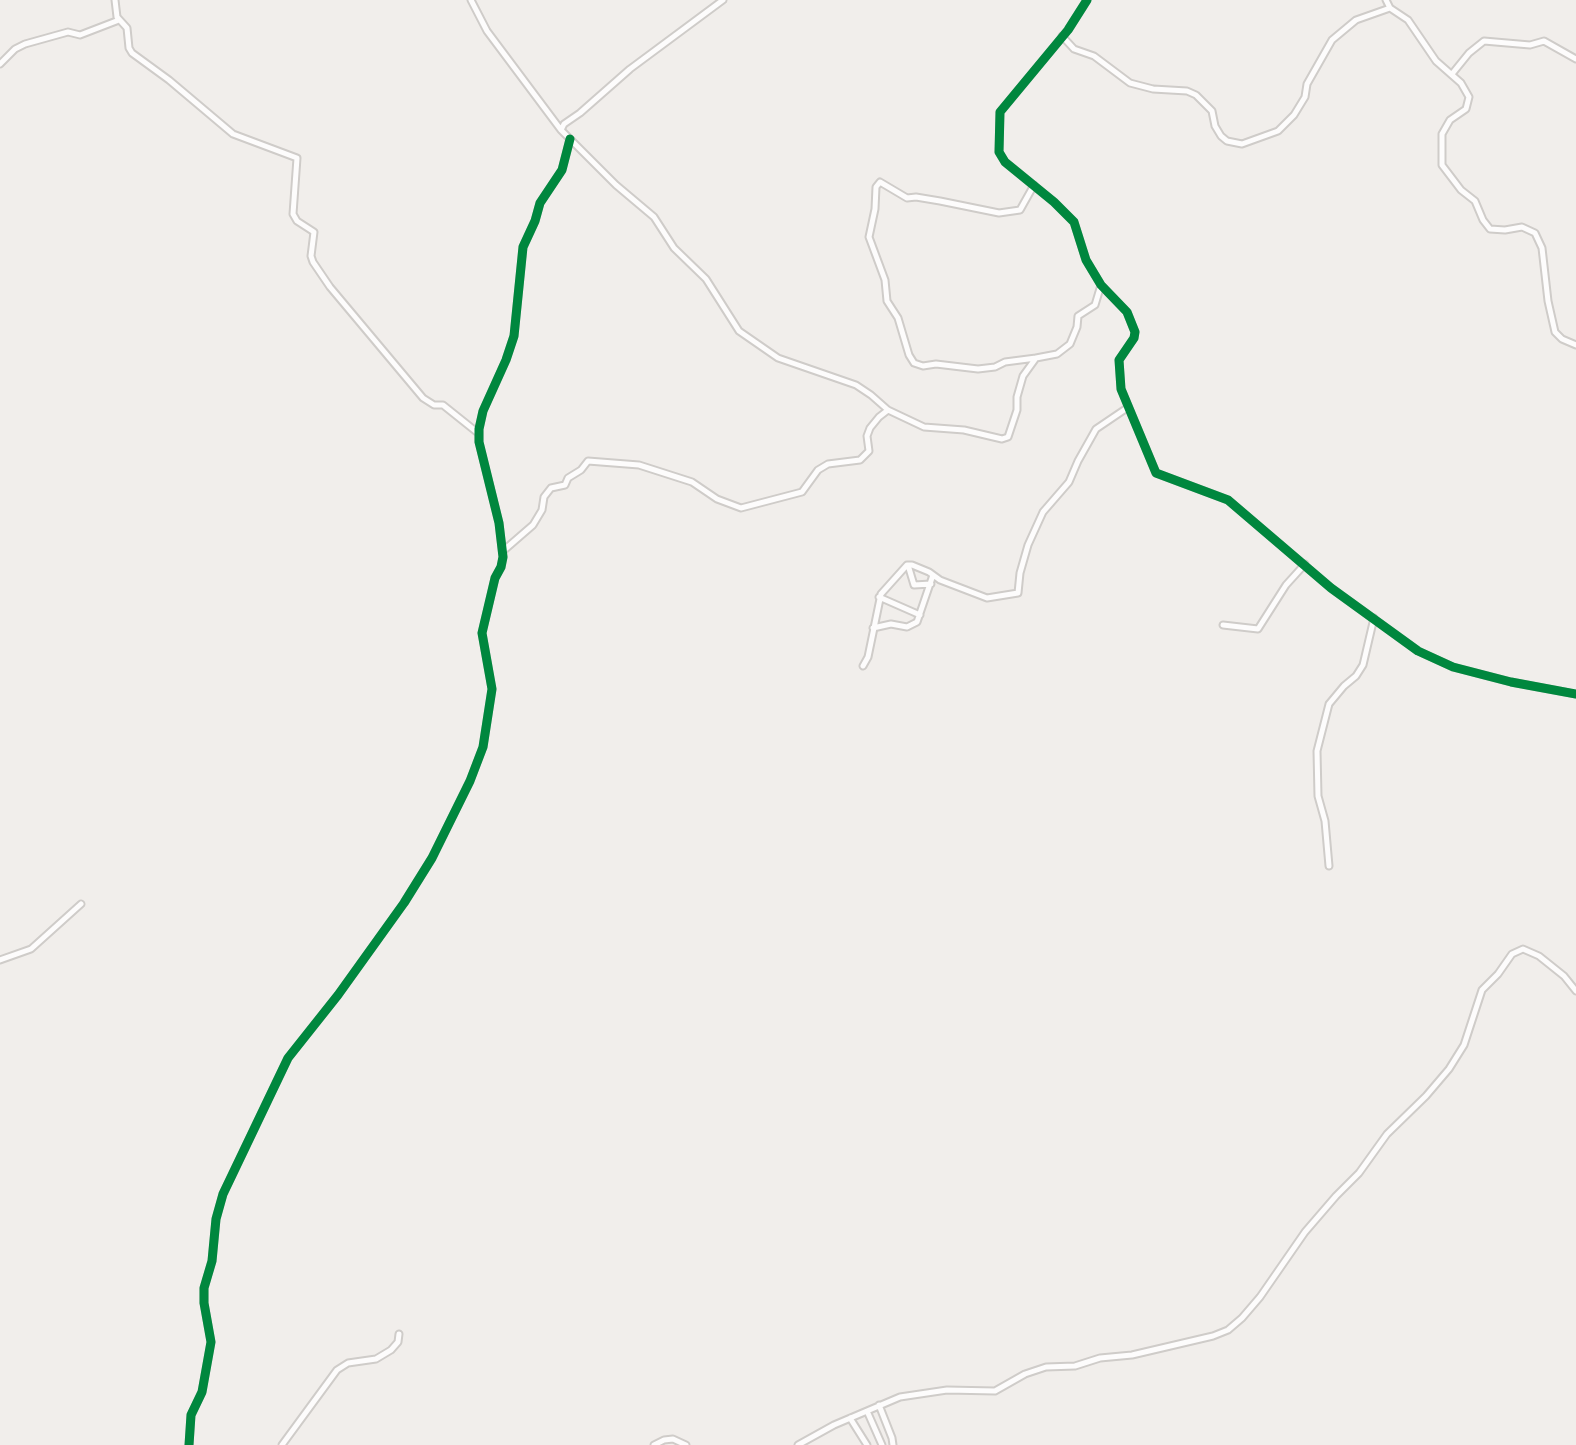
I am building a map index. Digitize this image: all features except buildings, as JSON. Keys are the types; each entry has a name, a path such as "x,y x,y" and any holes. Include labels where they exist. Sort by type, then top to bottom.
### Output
{"street":[{"path":"115,0 119,20 127,28 132,53 233,134 297,159 293,214 314,232 311,251 313,262 330,287 423,398 434,405 443,405 478,433"},
{"path":"471,0 488,31 561,130 623,192 654,216 676,249 706,279 739,331 779,358 856,385 888,410 928,428 964,430 1006,438 1017,410 1017,397 1023,376 1036,358"},
{"path":"561,130 567,121 580,113 630,69 723,0"},
{"path":"1087,0 1062,36 1003,108 999,116 1000,155 1074,222 1082,252 1101,285 1124,307 1135,332 1134,338 1119,360 1121,388 1127,408 1142,434 1158,474 1228,500 1331,588 1418,651 1447,665 1511,682 1576,694"},
{"path":"1386,0 1390,8 1408,20 1436,61 1452,74 1467,92 1469,103 1466,109 1445,126 1442,134 1443,165 1457,185 1475,201 1490,229 1522,227 1535,233 1542,248 1555,332 1562,339 1576,345"},
{"path":"1062,36 1074,49 1094,56 1130,83 1153,89 1186,91 1196,95 1212,111 1215,126 1221,136 1227,141 1242,144 1278,131 1294,115 1305,97 1308,80 1332,40 1356,20 1390,8"},
{"path":"0,64 15,49 25,44 68,32 80,35 119,20"},
{"path":"1452,74 1469,53 1484,41 1530,45 1544,41 1576,59"},
{"path":"189,1445 191,1415 202,1392 211,1342 204,1288 212,1261 221,1199 288,1058 404,903 443,838 483,747 492,689 482,633 495,578 502,563 502,552 499,523 478,433 483,411 514,336 523,247 540,203 562,170 570,139"},
{"path":"1034,185 1020,209 999,213 916,197 907,198 889,186 878,183 869,237 885,280 887,301 898,318 914,363 923,366 936,363 978,369 1057,354 1070,344 1078,317 1096,305 1101,285"},
{"path":"908,565 952,586 987,598 1018,593 1020,573 1028,545 1043,512 1069,482 1077,461 1096,429 1127,408"},
{"path":"502,552 534,524 551,488 565,485 568,478 588,461 639,465 692,482 717,499 741,508 802,492 818,470 828,464 860,460 869,451 867,439 870,428 888,410"},
{"path":"1223,625 1258,629 1286,585 1305,564"},
{"path":"908,565 914,585 931,584"},
{"path":"863,666 867,661 879,597 891,580 908,565"},
{"path":"873,628 891,624 907,627 917,622 933,575"},
{"path":"879,597 920,615"},
{"path":"1329,866 1325,821 1318,796 1317,751 1329,704 1362,667 1374,618"},
{"path":"0,960 36,945 81,904"},
{"path":"798,1445 850,1418 900,1397 931,1392 995,1391 1025,1374 1045,1367 1073,1367 1100,1358 1132,1355 1228,1330 1260,1297 1305,1232 1359,1173 1387,1134 1449,1069 1464,1045 1482,990 1512,954 1523,949 1539,956 1564,976 1576,991"},
{"path":"282,1445 337,1370 348,1363 376,1359 391,1350 398,1342 399,1334"},
{"path":"879,1405 893,1445"},
{"path":"867,1411 882,1445"},
{"path":"850,1418 867,1445"},
{"path":"654,1445 664,1440 673,1440 686,1445"}],"cycle path":[{"path":"1087,0 1068,30 1000,112 999,152 1005,162 1074,222 1086,260 1101,285 1127,312 1135,332 1134,338 1119,360 1121,389 1156,473 1228,500 1331,588 1418,651 1453,667 1511,682 1576,694"},
{"path":"189,1445 191,1415 202,1392 211,1342 204,1288 212,1261 216,1219 223,1194 288,1058 338,995 404,903 432,858 470,781 483,747 492,689 482,633 495,578 503,557 499,523 479,442 479,429 483,411 514,336 523,247 540,203 562,170 570,139"}]}
